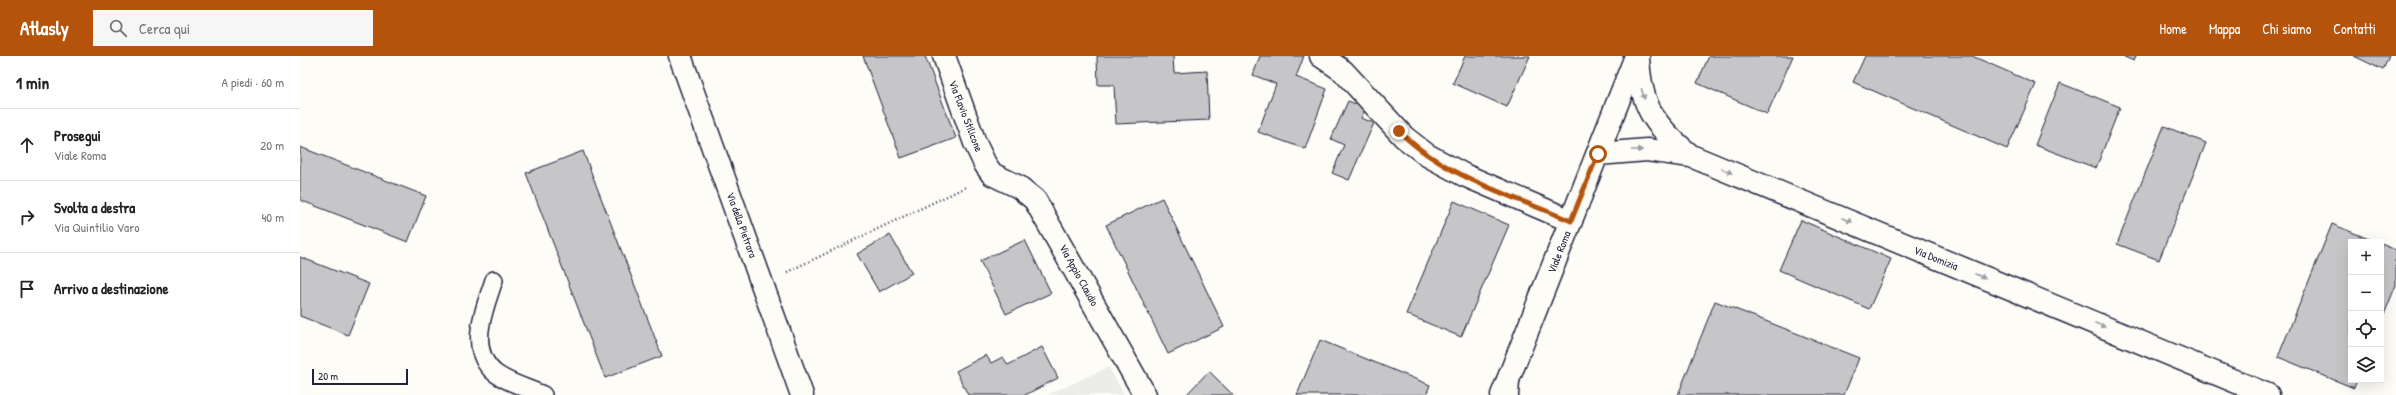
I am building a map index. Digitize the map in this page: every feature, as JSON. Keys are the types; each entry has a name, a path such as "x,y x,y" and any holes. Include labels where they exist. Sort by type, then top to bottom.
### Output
{"street":[{"name":"Via della Pietrara","path":"680,56 802,395"},
{"name":"Via Flavio Stilicone","path":"944,56 975,144 992,174"},
{"path":"1321,56 1343,72 1404,136 1427,155 1464,175 1571,221"},
{"path":"1637,56 1642,94 1650,111 1662,130 1691,156"},
{"name":"Viale Roma","path":"1505,392 1637,56"},
{"name":"Via Domizia","path":"1598,154 1647,150 1691,156 2268,395"},
{"name":"Via Appio Claudio","path":"992,174 1019,187 1035,200 1145,395"}],"lane":[{"path":"494,280 479,330 482,353 494,372 543,395"}],"path":[{"path":"763,284 992,174"}],"shaded area":[{"path":"1109,367 1124,395 1047,395"}],"building":[{"path":"863,56 925,56 956,138 901,158"},
{"path":"1097,56 1173,56 1174,73 1207,71 1209,120 1116,124 1114,85 1098,85"},
{"path":"1260,56 1304,56 1296,77 1327,89 1305,149 1258,132 1276,84 1253,75"},
{"path":"1465,56 1530,56 1507,107 1453,83"},
{"path":"1709,56 1793,56 1767,114 1697,83"},
{"path":"1865,56 1972,56 2036,84 2007,149 1853,82"},
{"path":"2122,56 2136,56 2134,61"},
{"path":"2354,56 2389,56 2383,70"},
{"path":"2060,83 2120,107 2096,168 2035,145"},
{"path":"1348,101 1366,108 1361,118 1374,123 1349,180 1332,173 1344,145 1331,139"},
{"path":"2164,126 2206,143 2159,260 2117,244"},
{"path":"300,147 426,196 408,242 300,200"},
{"path":"583,151 662,356 605,378 526,173"},
{"path":"1162,198 1224,327 1168,354 1106,225"},
{"path":"1454,201 1509,225 1461,337 1406,314"},
{"path":"1801,220 1891,259 1869,309 1779,270"},
{"path":"2332,224 2369,239 2348,239 2348,383 2356,383 2354,388 2278,357"},
{"path":"890,235 912,273 879,292 857,254"},
{"path":"1025,240 1051,293 1006,314 980,261"},
{"path":"2384,245 2396,250 2396,285 2384,315"},
{"path":"300,257 369,284 348,335 300,316"},
{"path":"1715,301 1859,358 1844,395 1678,395"},
{"path":"1320,340 1430,385 1426,395 1297,395"},
{"path":"1042,347 1058,378 1025,395 968,395 956,371 986,355 991,363 1003,357 1008,365"},
{"path":"1209,371 1233,395 1186,395"}],"route":[{"path":"1399,131 1427,155 1455,171 1571,221 1598,154"}]}
